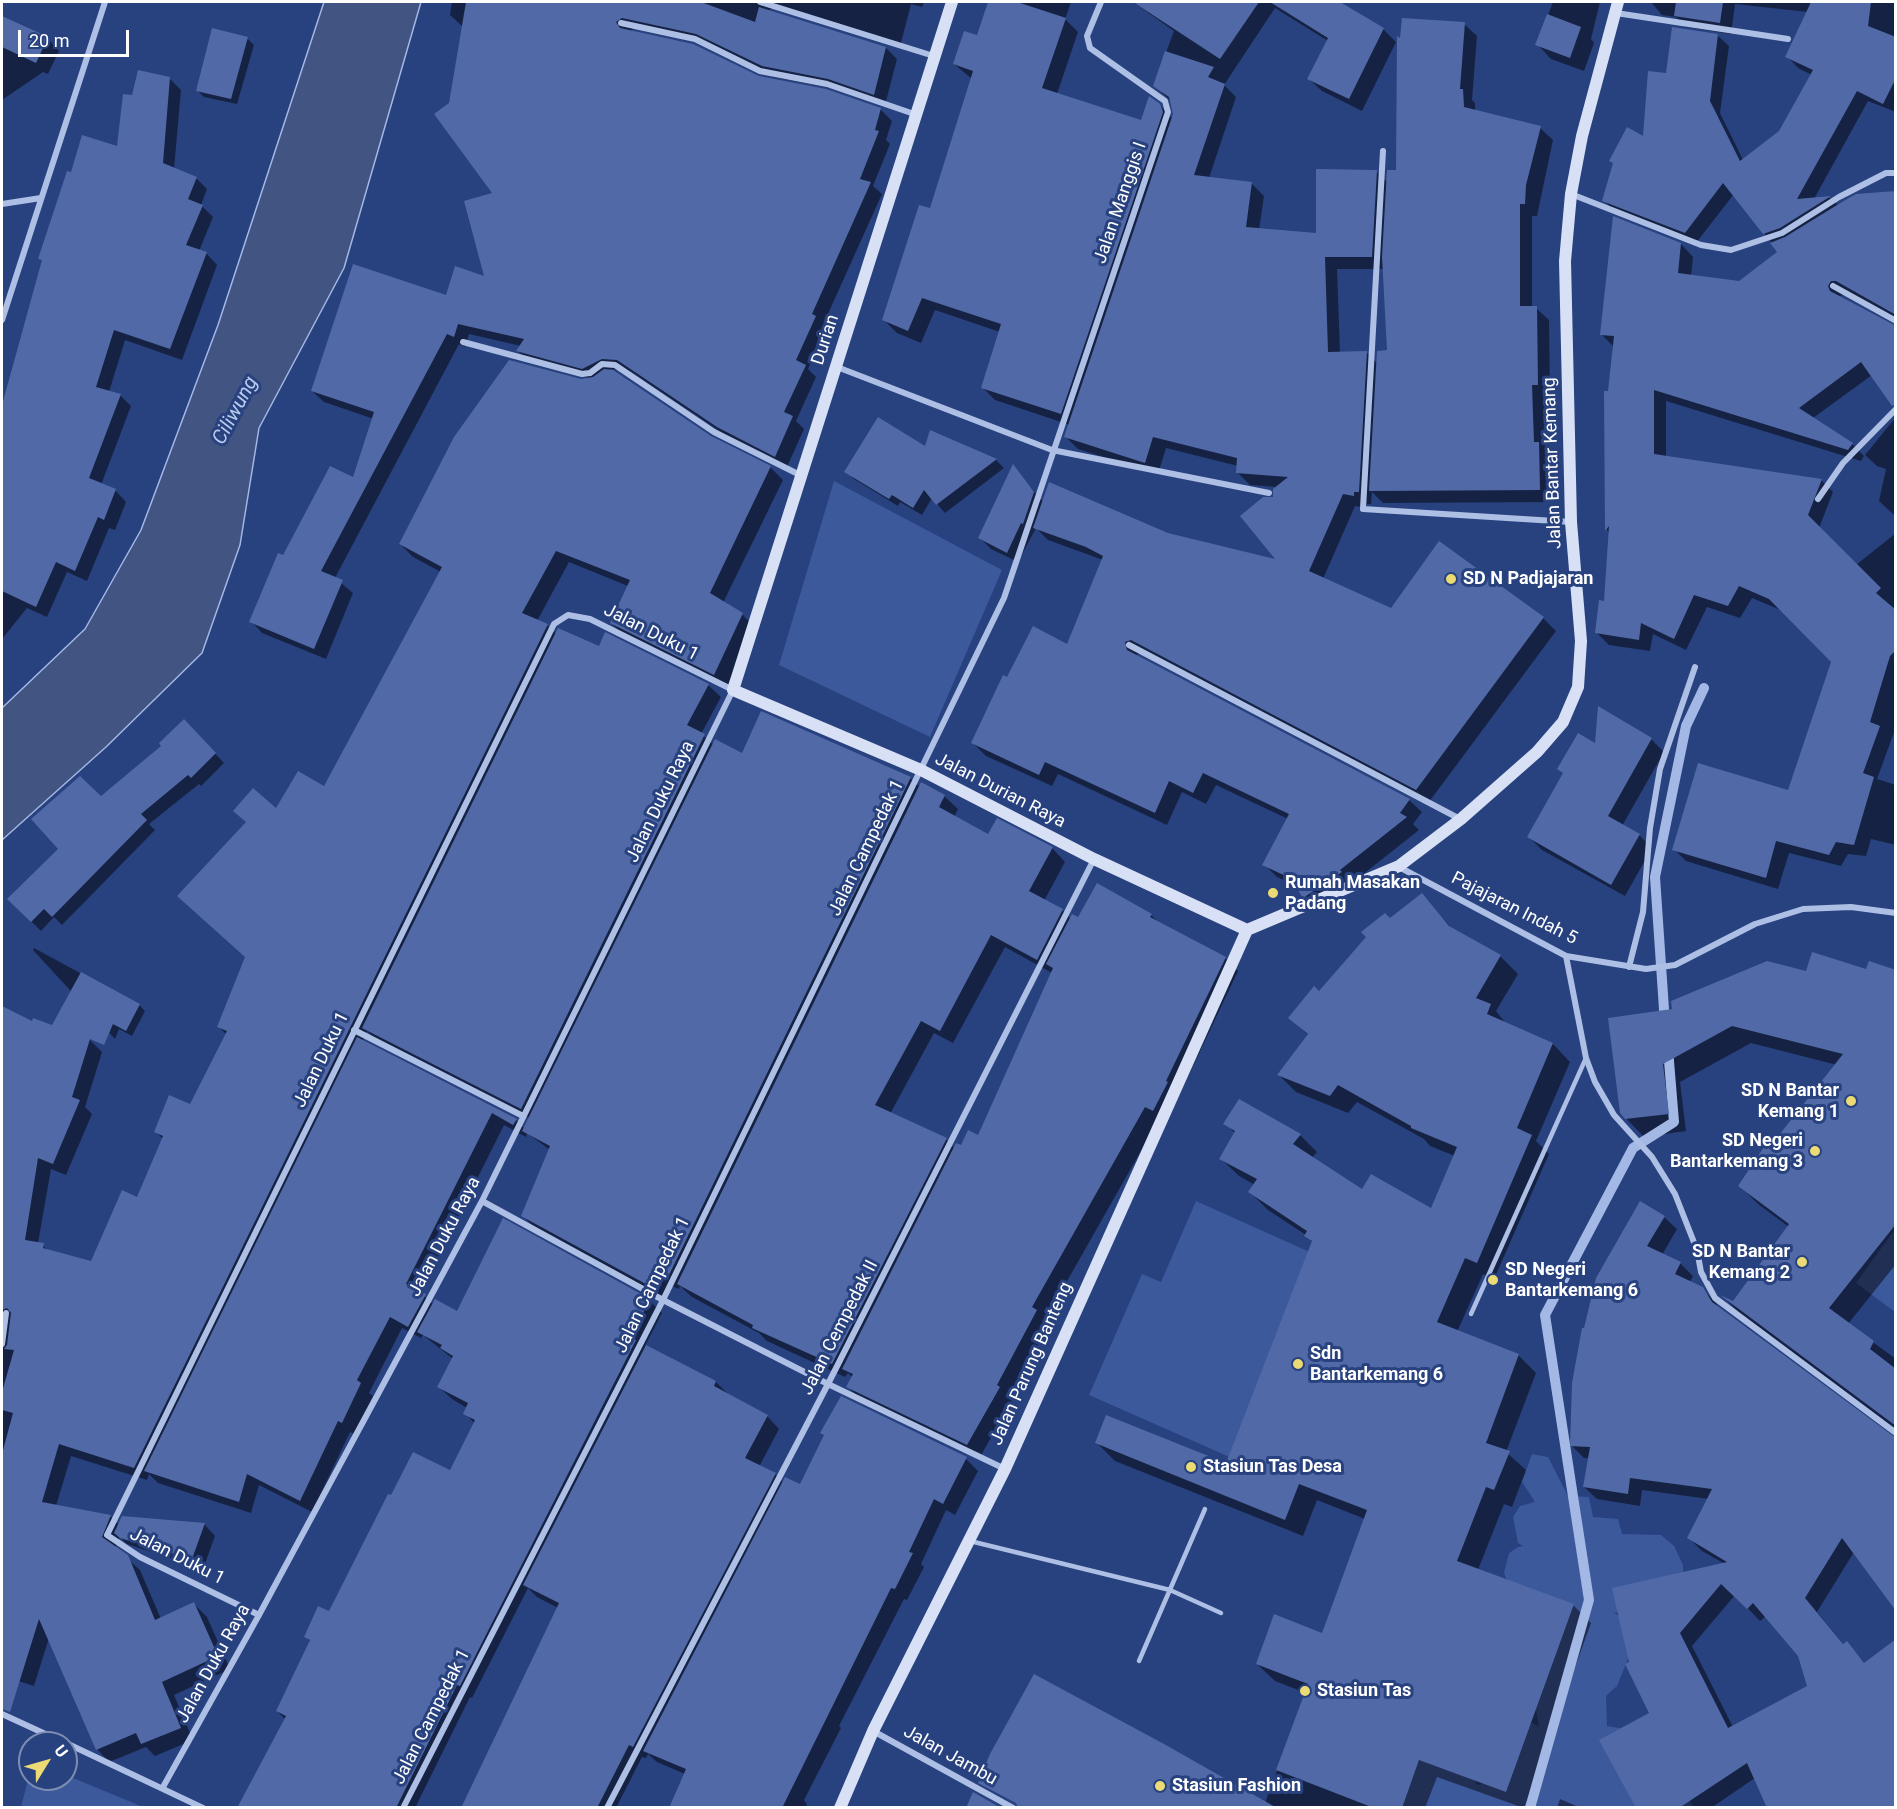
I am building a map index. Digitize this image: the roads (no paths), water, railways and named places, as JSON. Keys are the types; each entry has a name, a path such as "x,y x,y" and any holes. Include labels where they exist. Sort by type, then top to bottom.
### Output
{"street":[{"path":"2,320 105,2"},
{"path":"760,2 937,57"},
{"name":"Durian","path":"733,690 800,476 937,57 952,2"},
{"name":"Jalan Manggis I","path":"921,770 1004,598 1052,450 1168,112 1165,101 1090,48 1087,36 1101,2"},
{"path":"1617,7 1788,39"},
{"name":"Jalan Bantar Kemang","path":"1247,930 1399,866 1461,819 1537,752 1563,722 1578,687 1581,641 1571,522 1565,261 1571,194 1582,136 1617,7"},
{"path":"621,23 695,39 760,71 827,84 917,115"},
{"path":"1383,151 1363,509 1571,522"},
{"path":"1571,194 1701,245 1731,250 1782,233 1839,197 1886,173 1896,173"},
{"path":"2,204 41,198"},
{"path":"1833,286 1896,321"},
{"path":"463,342 582,374 590,373 602,364 615,365 714,432 800,476"},
{"path":"837,367 1052,450 1269,493"},
{"path":"1818,499 1843,463 1896,409"},
{"name":"Jalan Duku 1","path":"259,1615 140,1557 107,1535 554,624 568,615 590,619 733,690"},
{"path":"1129,645 1461,819"},
{"path":"1629,967 1643,912 1650,828 1660,769 1695,667"},
{"name":"Jalan Durian Raya","path":"733,690 921,770 1094,860 1247,930"},
{"name":"Jalan Duku Raya","path":"163,1787 259,1615 482,1200 733,690"},
{"name":"Jalan Campedak 1","path":"403,1808 663,1300 921,770"},
{"name":"Jalan Cempedak II","path":"607,1808 828,1384 1094,860"},
{"name":"Pajajaran Indah 5","path":"1399,866 1566,956 1646,969 1675,965 1755,924 1803,909 1851,907 1896,913"},
{"name":"Jalan Parung Banteng","path":"840,1808 873,1731 1005,1469 1247,930"},
{"path":"1566,956 1586,1059 1595,1082 1614,1115 1652,1157 1675,1194 1697,1250 1701,1272 1715,1298 1896,1433"},
{"path":"354,1030 523,1116"},
{"path":"482,1200 663,1300 828,1384 1005,1469"},
{"path":"2,1344 6,1313"},
{"path":"2,1714 39,1731"},
{"name":"Jalan Jambu","path":"873,1731 1013,1808"},
{"path":"78,1749 163,1787 203,1808"}],"lane":[{"path":"1471,1314 1586,1059"},
{"path":"1139,1660 1205,1509"},
{"path":"970,1541 1170,1590 1221,1612"}],"water":[{"name":"Ciliwung","path":"324,2 421,2 344,268 259,428 240,545 202,653 106,747 2,840 2,708 85,629 141,530 218,325"}],"waterway":[{"path":"1665,1024 1655,877 1686,726 1704,688"},
{"path":"1530,1808 1589,1600 1545,1315 1633,1148 1674,1122 1668,1049"}],"place":[{"name":"SD N Padjajaran","path":"1451,579"},
{"name":"Rumah Masakan Padang","path":"1273,893"},
{"name":"SD N Bantar Kemang 1","path":"1851,1101"},
{"name":"SD Negeri Bantarkemang 3","path":"1815,1151"},
{"name":"SD N Bantar Kemang 2","path":"1802,1262"},
{"name":"SD Negeri Bantarkemang 6","path":"1493,1280"},
{"name":"Sdn Bantarkemang 6","path":"1298,1364"},
{"name":"Stasiun Tas Desa","path":"1191,1467"},
{"name":"Stasiun Tas","path":"1305,1691"},
{"name":"Stasiun Fashion","path":"1160,1786"}]}
